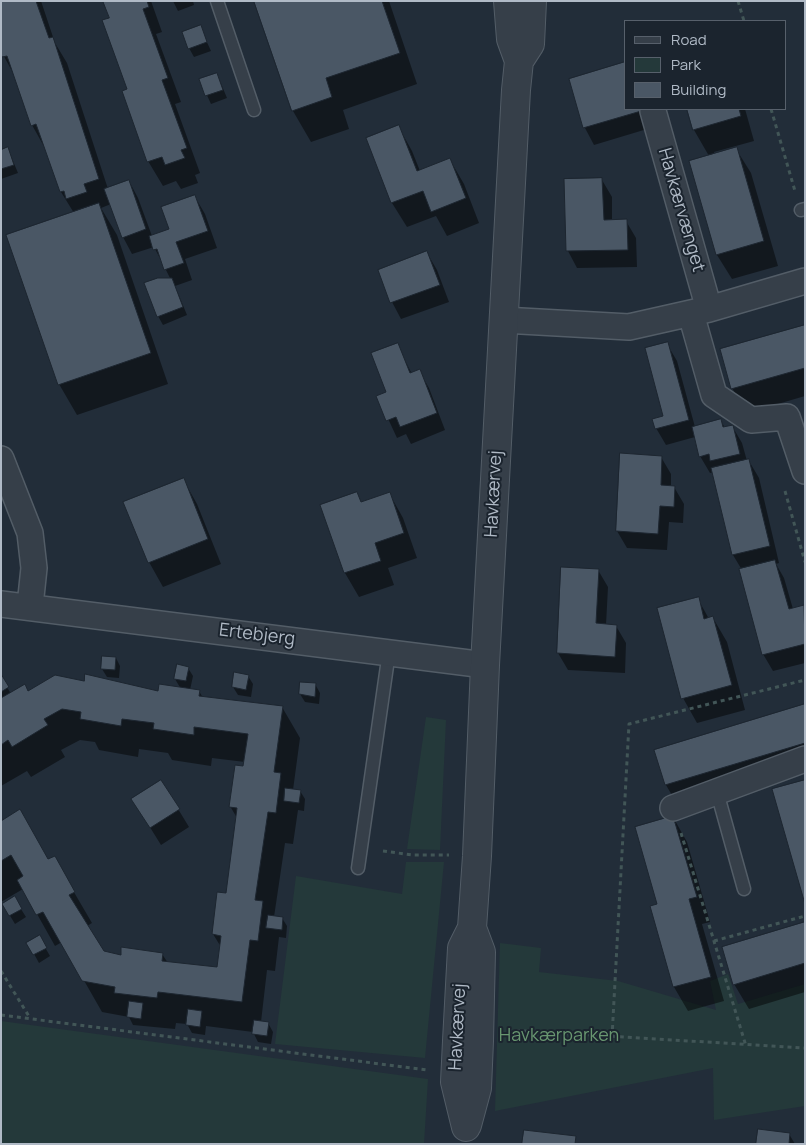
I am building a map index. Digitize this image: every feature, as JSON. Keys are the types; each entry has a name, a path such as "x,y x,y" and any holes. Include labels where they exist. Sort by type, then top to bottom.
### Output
{"street":[{"name":"Havkærvej","path":"465,1135 456,1082 456,1040 462,948 472,928 477,856 503,320 519,61 510,38 508,1"},
{"name":"Havkærvej","path":"519,61 530,44 532,1"},
{"name":"Havkærvænget","path":"654,111 700,312 714,395 751,420 787,417 805,471"},
{"path":"503,320 628,327 700,312 805,281"},
{"path":"1,460 30,533 34,568 30,606"},
{"name":"Ertebjerg","path":"1,604 30,606 485,664"},
{"path":"673,808 805,759"}],"lane":[{"path":"216,1 254,110"},
{"path":"358,868 390,652"},
{"path":"717,792 744,889"}],"path":[{"path":"738,1 744,20"},
{"path":"771,110 803,210"},
{"path":"784,487 805,562"},
{"path":"673,808 746,1046"},
{"path":"362,848 413,855 477,856"},
{"path":"714,941 805,916"},
{"path":"1,971 30,1019"},
{"path":"1,1015 427,1070"},
{"path":"504,1030 746,1046 805,1048"}],"green space":[{"path":"426,717 446,720 440,850 407,849"},
{"path":"406,862 444,862 425,1058 275,1044 296,876 402,894"},
{"name":"Havkærparken","path":"500,943 541,948 539,972 618,981 716,1010 710,981 728,974 738,1004 805,984 805,1106 714,1120 713,1068 495,1111"},
{"path":"1,1021 428,1079 424,1144 1,1144"}],"building":[{"path":"1,1 36,1 49,38 53,37 99,179 84,184 87,192 66,199 64,191 60,192 36,124 31,126 7,56 2,57 1,55"},
{"path":"103,1 147,1 149,7 143,9 168,78 162,80 187,148 181,150 185,158 165,165 162,157 147,162 122,91 127,89 102,20 109,18"},
{"path":"254,1 382,1 400,53 326,78 332,97 292,111"},
{"path":"201,25 207,42 188,49 182,32"},
{"path":"624,62 624,110 645,110 583,128 569,79"},
{"path":"217,73 223,90 205,96 199,79"},
{"path":"687,110 739,110 741,116 693,130"},
{"path":"399,125 417,171 450,158 466,198 431,212 423,191 391,203 366,138"},
{"path":"8,147 14,165 1,169 1,150"},
{"path":"737,147 764,241 716,255 689,161"},
{"path":"602,178 604,220 627,219 628,250 566,251 564,179"},
{"path":"129,180 146,229 122,238 104,189"},
{"path":"195,195 208,231 176,242 184,263 164,270 157,249 153,250 149,236 169,229 161,207"},
{"path":"99,203 151,353 58,385 6,235"},
{"path":"427,251 440,285 390,303 378,270"},
{"path":"158,278 172,278 183,307 157,317 144,283"},
{"path":"805,325 805,368 731,389 720,349"},
{"path":"668,342 689,420 655,429 652,419 663,416 645,348"},
{"path":"398,343 410,373 420,369 437,413 400,427 396,417 386,421 376,396 386,392 371,353"},
{"path":"721,419 723,427 733,425 740,454 710,461 709,454 699,457 692,427"},
{"path":"620,453 662,456 661,485 675,486 674,507 660,506 658,534 616,531"},
{"path":"749,459 770,546 732,555 711,468"},
{"path":"184,478 208,539 148,563 123,502"},
{"path":"357,492 361,502 390,492 404,533 375,543 381,561 344,573 320,505"},
{"path":"775,560 789,609 804,605 805,644 762,655 739,569"},
{"path":"561,567 599,569 596,623 617,625 615,657 557,653"},
{"path":"699,597 704,619 713,616 732,685 681,699 657,608"},
{"path":"102,656 116,657 115,670 101,669"},
{"path":"177,664 189,667 186,681 174,679"},
{"path":"234,672 249,675 246,690 232,687"},
{"path":"1,674 9,687 1,692"},
{"path":"85,674 158,691 159,684 200,690 199,696 283,706 274,772 281,773 276,813 268,812 255,900 263,901 258,941 250,940 242,1002 158,992 157,998 114,993 115,987 82,981 43,912 36,915 17,880 23,876 11,855 1,861 1,821 20,809 48,859 55,856 75,892 69,895 104,951 121,955 121,947 163,953 162,961 217,967 221,936 212,934 217,892 226,893 237,808 229,807 235,765 243,766 248,734 194,727 194,735 153,729 154,723 122,719 121,726 80,719 81,712 62,709 44,719 48,725 12,747 8,740 1,745 1,698 25,684 28,691 55,675 84,681"},
{"path":"300,682 316,683 315,697 299,694"},
{"path":"805,704 805,743 665,785 654,750"},
{"path":"161,780 180,809 150,828 131,799"},
{"path":"805,780 805,904 772,789"},
{"path":"285,788 301,790 299,803 284,801"},
{"path":"673,816 697,897 689,899 711,977 673,987 650,906 657,904 635,827"},
{"path":"15,896 22,909 9,916 2,904"},
{"path":"268,915 283,917 282,930 266,928"},
{"path":"805,922 805,963 733,985 722,947"},
{"path":"40,935 47,948 33,955 26,943"},
{"path":"129,1001 143,1003 141,1019 127,1017"},
{"path":"188,1009 202,1011 200,1027 186,1025"},
{"path":"254,1020 269,1022 267,1036 252,1034"},
{"path":"758,1129 790,1133 789,1144 756,1144"},
{"path":"524,1130 576,1136 575,1144 522,1144"}]}
